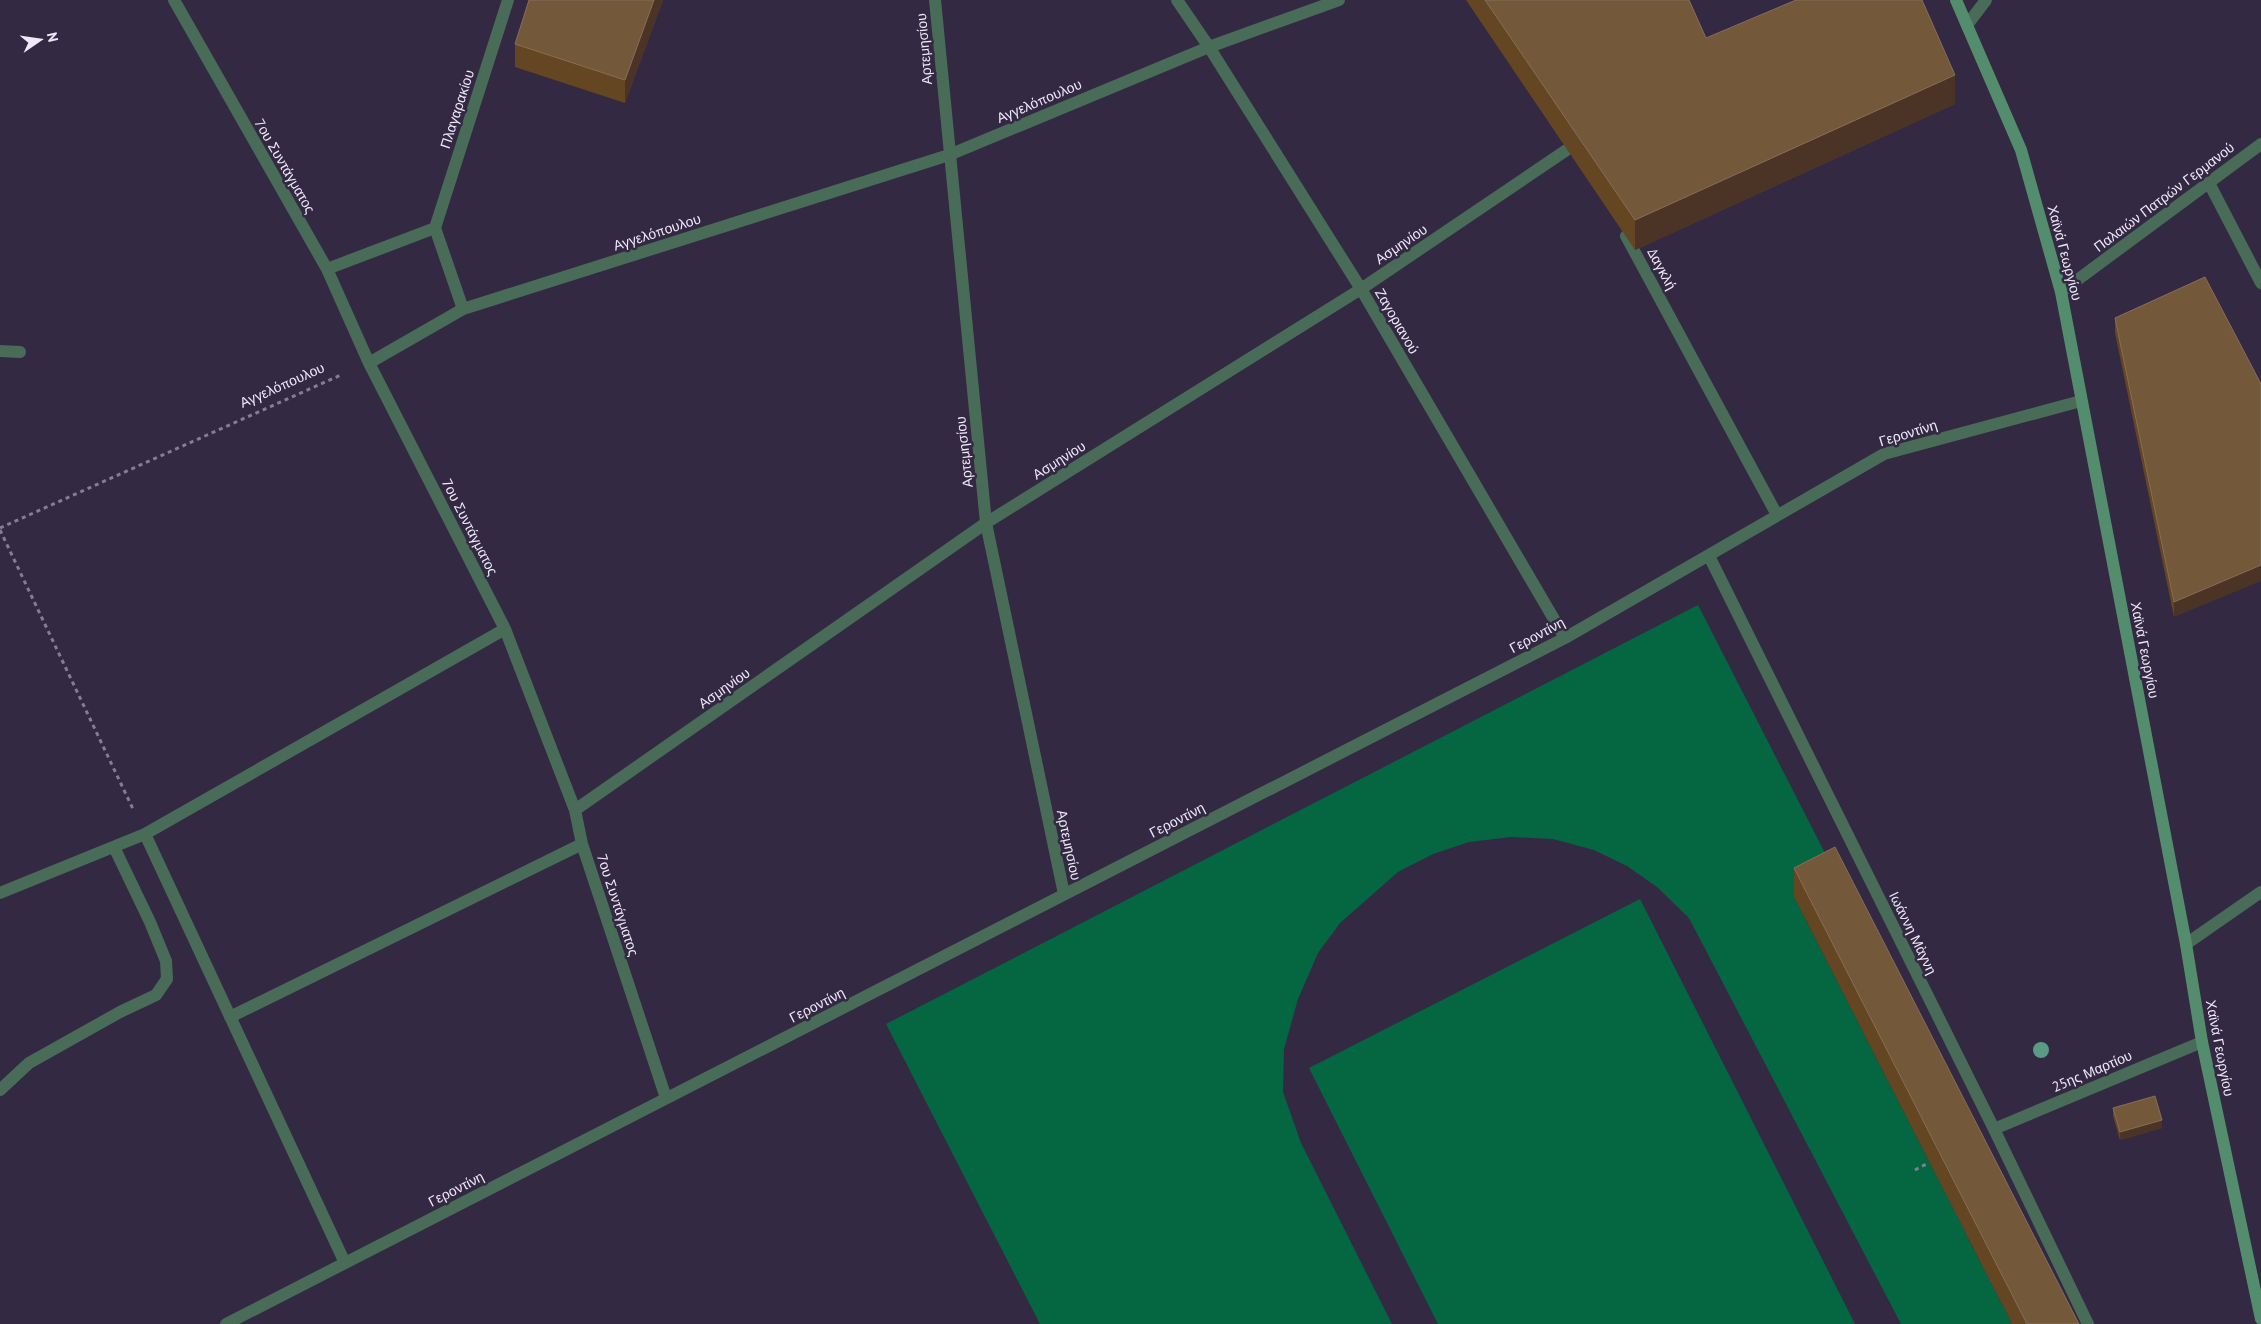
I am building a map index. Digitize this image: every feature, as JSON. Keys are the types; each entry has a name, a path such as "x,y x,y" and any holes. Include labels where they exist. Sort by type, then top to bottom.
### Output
{"main road":[{"name":"Χαϊνά Γεωργίου","path":"1956,0 2021,150 2061,292 2186,944 2202,1042 2260,1304 2261,1320"}],"street":[{"name":"7ου Συντάγματος","path":"174,0 327,269 369,363 505,629 575,810 582,844 666,1098"},
{"name":"Πλαγαρακίου","path":"435,228 508,0"},
{"name":"Αρτεμησίου","path":"934,0 986,523 1064,894"},
{"name":"Ζαγοριανού","path":"1177,0 1209,47 1361,289 1565,638"},
{"name":"Αγγελόπουλου","path":"369,363 463,309 949,155 1209,47 1339,0"},
{"path":"1967,25 1986,0"},
{"name":"Παλαιών Πατρών Γερμανού","path":"2061,292 2261,144"},
{"name":"Ασμηνίου","path":"575,810 986,523 1361,289 1568,149"},
{"path":"2209,182 2261,283"},
{"name":"Δαγκλή","path":"1620,226 1635,250 1777,515"},
{"path":"327,269 435,228 463,309"},
{"path":"0,351 20,352"},
{"name":"Γεροντίνη","path":"226,1324 1565,638 1884,454 2081,401"},
{"name":"Ιωάννη Μὰγνη","path":"1709,556 1994,1129 2088,1324"},
{"path":"0,893 145,834 505,629"},
{"path":"145,834 346,1263"},
{"path":"230,1017 582,844"},
{"path":"0,1090 29,1063 120,1012 156,995 167,979 166,961 150,922 114,847"},
{"path":"2186,944 2261,892"},
{"name":"25ης Μαρτίου","path":"1994,1129 2202,1042"}],"path":[{"name":"Αγγελόπουλου","path":"0,529 369,363"},
{"path":"0,529 145,834"},
{"path":"1916,1170 1928,1163"}],"green space":[{"path":"1698,605 2066,1324 1794,897 2012,1324 1901,1324 1689,918 1657,887 1627,866 1594,850 1553,839 1511,837 1469,842 1433,854 1398,872 1340,923 1318,953 1298,999 1284,1049 1283,1092 1301,1143 1392,1324 1040,1324 886,1024"},
{"path":"1640,899 1855,1324 1438,1324 1309,1068"}],"building":[{"path":"529,0 654,0 625,80 515,44"},
{"path":"1485,0 1689,0 1706,38 1796,0 1922,0 1955,75 1635,220"},
{"path":"2205,277 2261,384 2261,565 2174,602 2115,318"},
{"path":"1835,847 2079,1324 2027,1324 1794,868"},
{"path":"2155,1096 2162,1120 2120,1132 2113,1108"}]}
